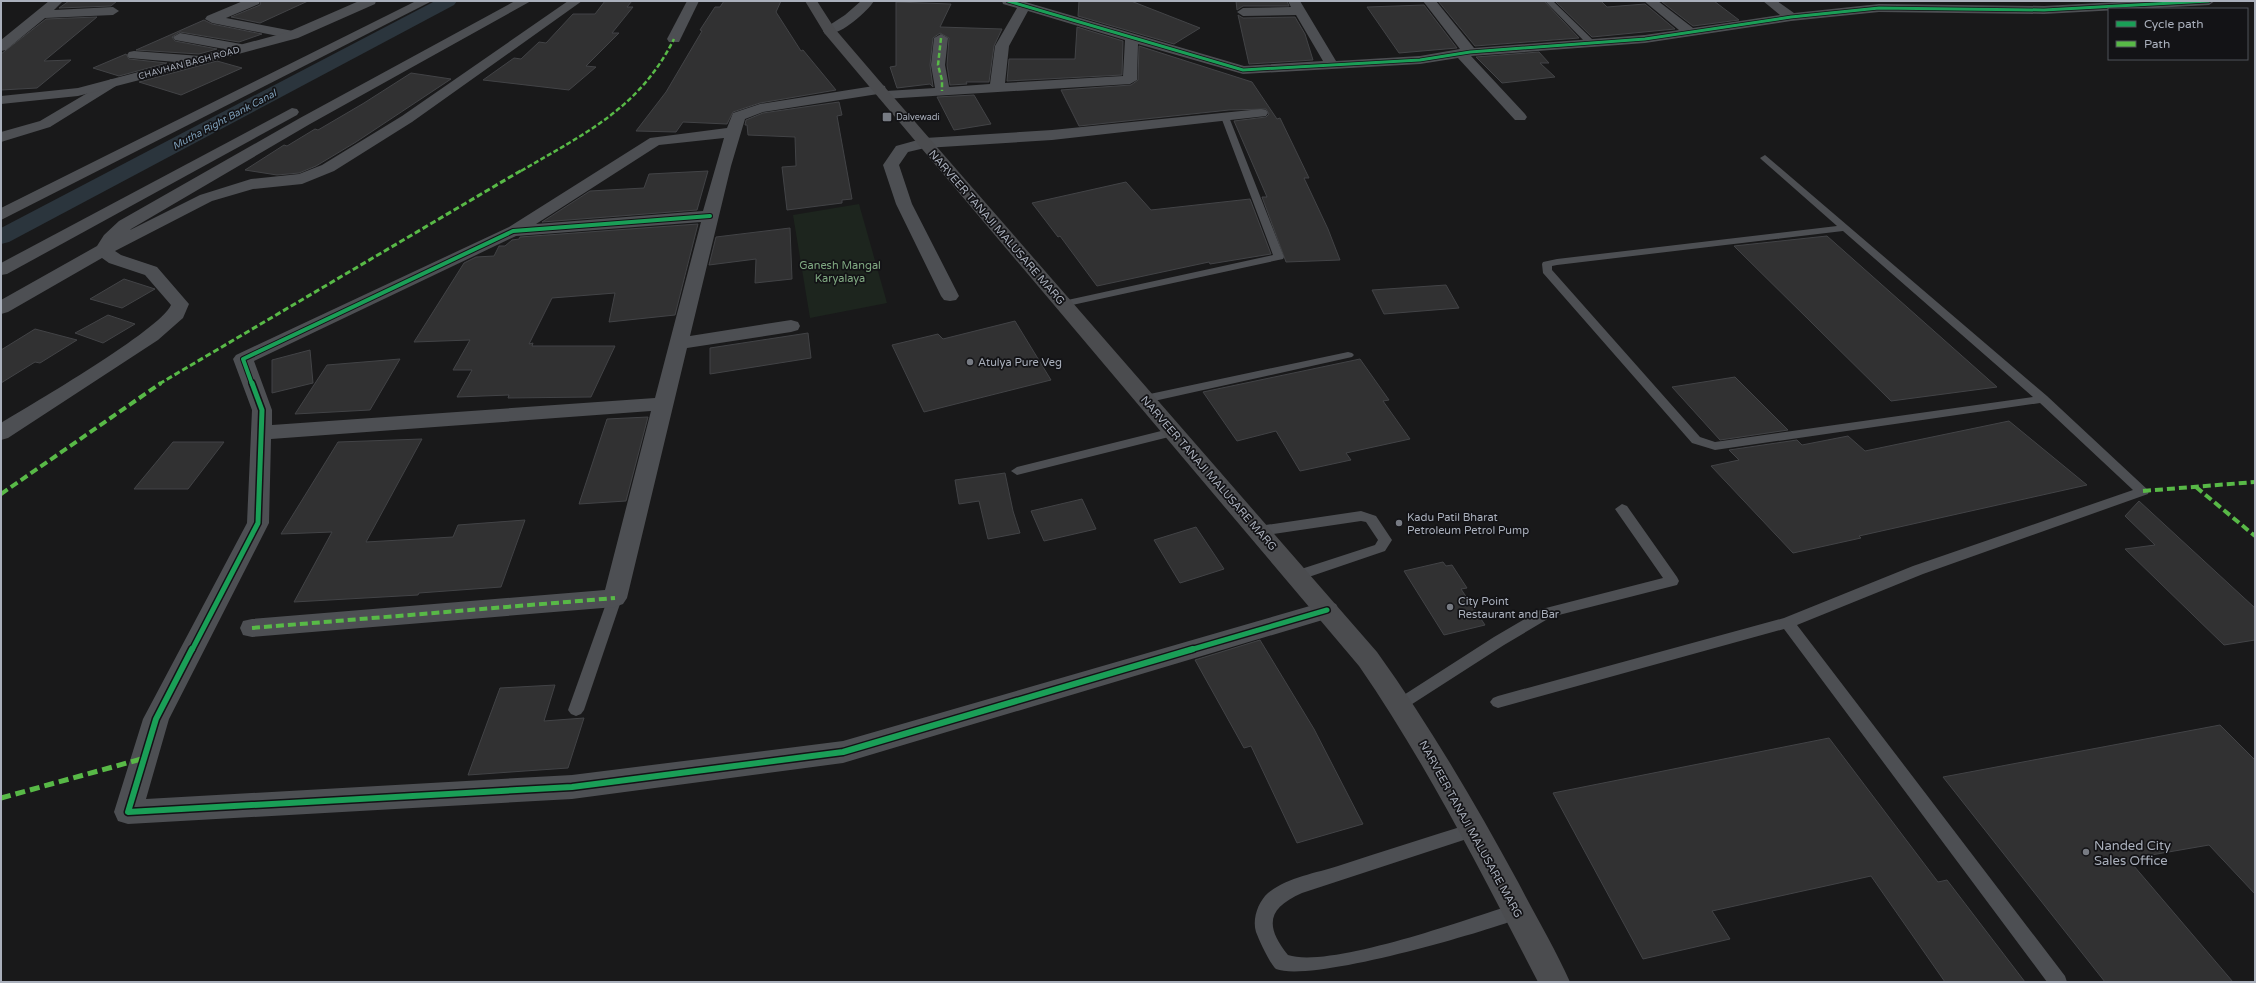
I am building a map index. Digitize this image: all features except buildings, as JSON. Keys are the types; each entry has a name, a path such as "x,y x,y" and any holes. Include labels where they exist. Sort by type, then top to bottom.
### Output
{"main road":[{"name":"NARVEER TANAJI MALUSARE MARG","path":"811,1 830,31 1368,659 1401,704 1448,782 1554,982"}],"street":[{"path":"1,47 56,1"},
{"path":"254,1 212,19 293,35"},
{"name":"CHAVHAN BAGH ROAD","path":"1,100 78,92 200,60 293,35 370,1"},
{"path":"1,215 426,1"},
{"path":"1,270 499,1"},
{"path":"103,250 110,239 138,216 305,121 525,1"},
{"path":"1,308 103,250 217,194 251,184 302,179 328,168 407,118 576,1"},
{"path":"674,39 693,1"},
{"path":"830,31 850,18 868,1"},
{"path":"1008,1 1132,36 1244,70 1420,60 1465,52 1591,43 1692,33 1875,4 2057,9 2147,2 2209,1"},
{"path":"1429,1 1465,52 1520,117"},
{"path":"1650,1 1692,33"},
{"path":"1769,1 1791,17"},
{"path":"2041,1 2057,9"},
{"path":"997,88 1002,46 1024,6"},
{"path":"1243,12 1297,6 1332,65"},
{"path":"41,14 112,11"},
{"path":"252,628 615,598 710,216 738,116 760,108 882,92 942,91 1130,80 1132,36"},
{"path":"180,37 242,48"},
{"path":"940,38 938,64 942,80 942,91"},
{"path":"134,55 200,60"},
{"path":"1,137 45,124 111,83"},
{"path":"950,296 904,204 891,165 902,149 925,143 1052,135 1261,113"},
{"path":"733,132 655,141 513,231 243,359 262,410 258,523 156,719 128,812 572,787 843,752 1327,610"},
{"path":"513,231 710,216"},
{"path":"1,433 151,336 176,314 180,304 151,271 115,259 103,250"},
{"path":"678,344 791,326"},
{"path":"261,433 663,404"}],"lane":[{"path":"1549,1 1591,43"},
{"path":"1063,304 1279,257 1225,117"},
{"path":"1498,702 1787,624 1918,570 2143,491 2043,399 1765,158"},
{"path":"1846,228 1557,262 1547,264 1546,271 1696,440 1715,446 2043,399"},
{"path":"1145,399 1348,355"},
{"path":"1017,471 1173,432"},
{"path":"1401,704 1499,641 1547,613 1672,581 1622,509"},
{"path":"1259,531 1361,516 1371,519 1385,540 1380,548 1297,576"},
{"path":"576,710 615,598"},
{"path":"1787,624 2058,982"},
{"path":"1474,830 1299,886 1275,897 1265,910 1263,925 1269,940 1283,963 1295,968 1327,967 1410,947 1517,911"}],"green space":[{"name":"Ganesh Mangal Karyalaya","path":"859,204 887,303 810,318 793,215"}],"waterway":[{"name":"Mutha Right Bank Canal","path":"1,237 448,1"}],"marked path":[{"path":"941,38 938,65 942,80 942,91"},
{"path":"1,494 157,385 605,121 637,94 653,76 674,39"},
{"path":"2143,491 2255,482"},
{"path":"2196,487 2255,536"},
{"path":"252,628 615,598"},
{"path":"1,798 145,758"}],"cycle path":[{"path":"1008,1 1243,70 1420,60 1470,52 1645,39 1791,17 1879,8 2044,10 2209,1"},
{"path":"710,216 513,231 243,359 262,410 258,523 156,719 128,812 572,787 843,752 1327,610"}],"place":[{"name":"Dalvewadi","path":"887,117"},
{"name":"Atulya Pure Veg","path":"970,362"},
{"name":"Kadu Patil Bharat Petroleum Petrol Pump","path":"1399,523"},
{"name":"City Point Restaurant and Bar","path":"1450,607"},
{"name":"Nanded City Sales Office","path":"2086,852"}]}
